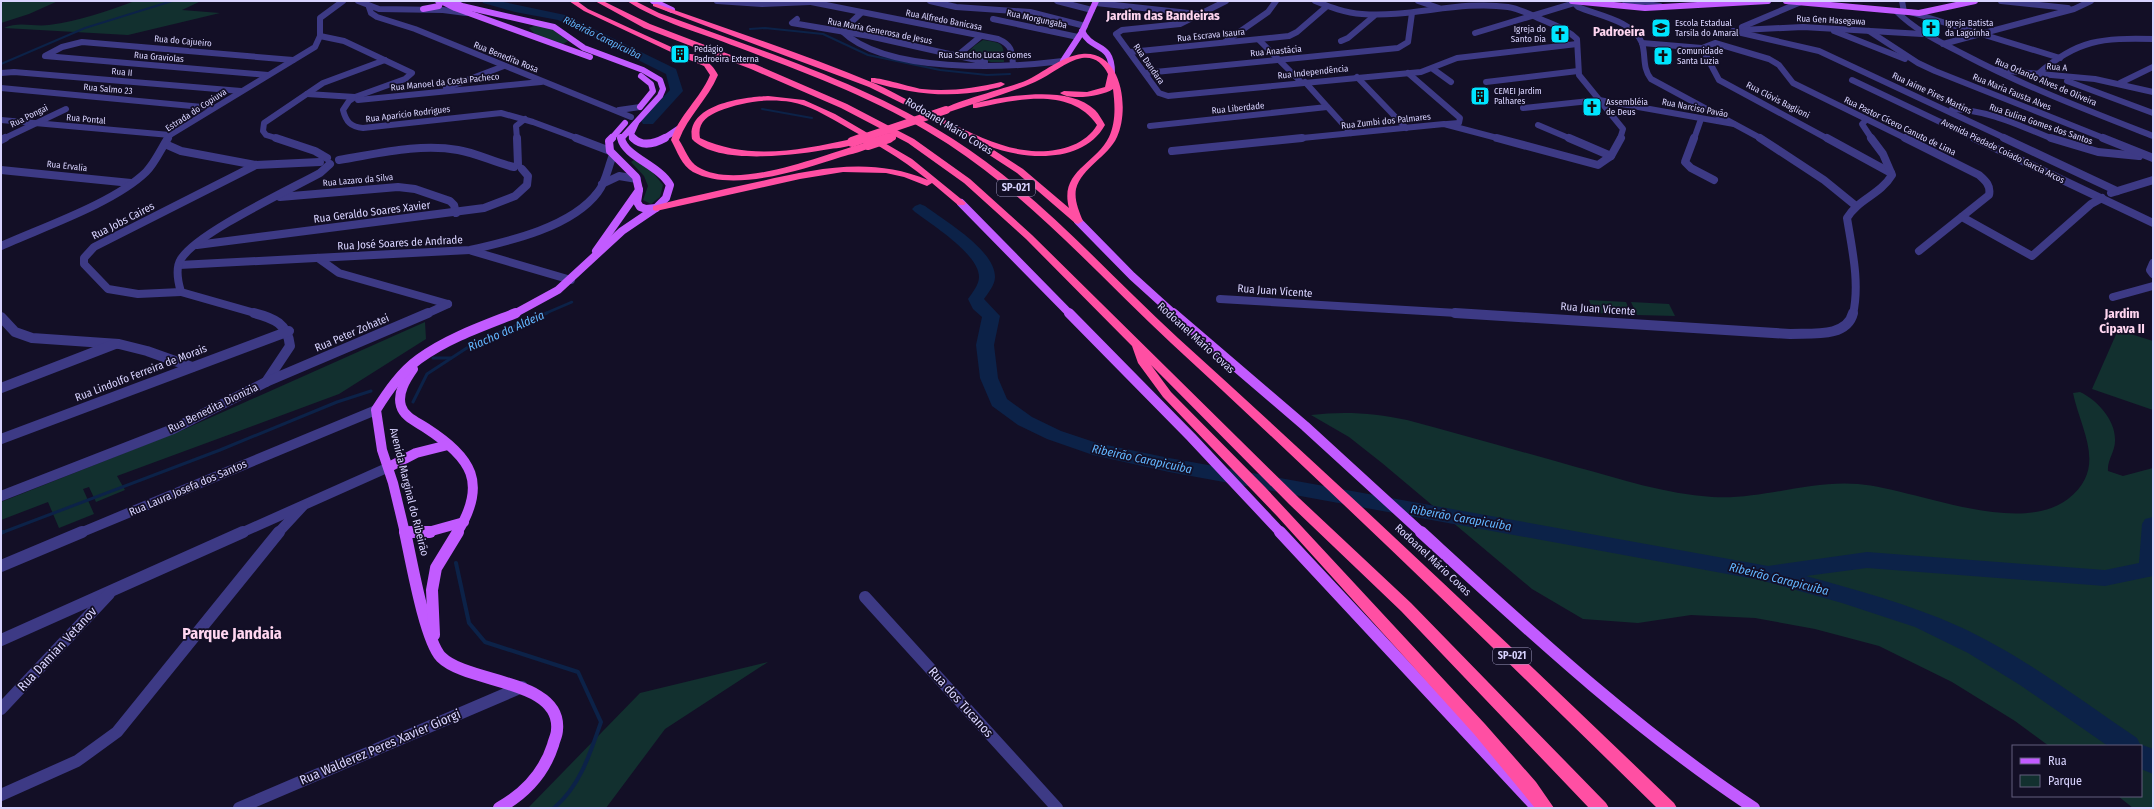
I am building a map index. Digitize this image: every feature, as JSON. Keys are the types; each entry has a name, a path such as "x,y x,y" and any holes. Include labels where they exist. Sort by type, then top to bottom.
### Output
{"highway":[{"path":"572,1 586,10 676,51"},
{"name":"SP-021","path":"598,1 647,26 823,96 911,141 986,197 1034,242 1294,501 1406,607 1600,808"},
{"name":"Rodoanel Mário Covas","path":"630,1 676,21 864,95 933,131 990,167 1050,218 1168,334 1355,506 1668,808"},
{"path":"646,1 771,46 874,80 916,92 940,93 972,91 1046,72"},
{"path":"771,46 902,99 946,122 989,143 1025,153 1060,151 1079,145 1095,136 1101,125 1097,116 1092,110 1064,98 1019,98 950,112 852,142 814,150 750,154 727,152 708,147 696,139 694,132 695,125 701,118 711,111 727,105 750,100 771,98 802,102 831,115 902,156 961,202"},
{"path":"688,56 707,65 712,69 714,75 708,88 678,129 675,140 687,161 695,170 704,175 719,178 754,177 835,156"},
{"path":"696,198 868,145 1046,72 1081,56 1095,56 1104,60 1112,73 1118,104 1116,129 1112,138 1083,170 1073,184 1071,202 1078,221"},
{"path":"976,106 1004,97 1037,91 1093,94 1109,88 1112,73"},
{"path":"946,122 1020,171 1078,221"},
{"path":"656,208 696,198 833,170 871,168 912,175 961,202"},
{"path":"1136,344 1141,360 1155,381 1239,467 1524,779 1545,808"}],"main road":[{"path":"376,410 394,383 419,358 463,334 539,302 571,280 622,231 656,208 666,198 670,185 660,170 634,154 622,144 623,135 640,107 653,92 654,86 648,80 535,37 496,24 440,1 439,6 423,9"},
{"path":"451,1 462,6 516,17 554,27 561,30 584,48 643,70 660,80 663,89 660,96 609,141 611,153 632,172 637,180 639,190 637,202 640,207 646,209 656,208"},
{"path":"653,1 672,10"},
{"path":"1575,2 1629,8 1697,6 1768,1"},
{"path":"1786,1 1918,13 1975,1"},
{"path":"1061,64 1069,54 1084,28 1096,2"},
{"path":"455,8 516,17"},
{"path":"496,24 515,24 519,22 516,17"},
{"path":"535,37 525,28 536,24 554,27"},
{"path":"1084,28 1084,36 1106,51 1110,57 1112,73"},
{"path":"634,119 631,134 633,139 640,143 662,141 678,129"},
{"path":"590,261 613,225 639,190"},
{"path":"961,202 1191,437 1215,465 1537,808"},
{"path":"1078,221 1148,289 1304,425 1399,514 1598,688 1663,742 1726,790 1754,808"},
{"name":"Avenida Marginal do Ribeirão","path":"419,358 404,383 400,400 401,407 406,415 461,456 473,476 473,501 464,522 436,568 432,590 434,646"},
{"name":"Avenida Marginal do Ribeirão","path":"376,410 382,450 389,467 434,646 445,660 472,672 522,687 545,700 553,710 557,729 555,745 543,769 528,787 499,808"},
{"path":"389,467 416,453 448,445"},
{"path":"404,531 416,534 434,533 464,522"}],"street":[{"path":"343,1 320,18 320,36 344,41 410,70 412,73 410,76 352,99"},
{"path":"337,5 350,1"},
{"name":"Rua Benedita Rosa","path":"358,1 386,9 423,9"},
{"name":"Rua Alfredo Banicasa","path":"717,1 762,4 808,1 998,39 1011,45 1013,65"},
{"path":"930,1 956,7 1030,12 1084,28"},
{"path":"1057,1 1092,10"},
{"path":"1096,2 1198,14 1226,1"},
{"path":"1224,43 1268,12 1276,1"},
{"path":"1315,1 1326,7 1374,16 1441,9 1502,6 1512,7 1570,33 1577,39 1579,73 1623,129 1623,134 1611,156 1538,125"},
{"path":"1418,1 1441,9"},
{"path":"1625,1 1666,7"},
{"path":"1689,1 1697,6"},
{"path":"1902,1 1907,12 2060,58"},
{"path":"2001,1 2074,9"},
{"path":"1943,44 2074,9 2092,1"},
{"path":"1475,33 1535,16 1560,4 1575,2 1578,6 1603,16"},
{"path":"1734,30 1801,2"},
{"name":"Rua Benedita Rosa","path":"366,4 372,14 616,110 634,119"},
{"path":"1591,4 1593,10 1633,32 1642,43 1647,74 1651,79 1740,125 1847,197 1856,206 1875,196 1889,182 1891,173 1887,163 1863,128 1862,124 1866,120"},
{"name":"Rua Escrava Isaura","path":"1130,52 1260,40 1294,34 1326,7"},
{"path":"423,9 455,8"},
{"path":"386,9 379,13 389,21"},
{"path":"423,9 452,10 471,14"},
{"name":"Rua Orlando Alves de Oliveira","path":"1896,11 1904,20 1924,34 2014,81 2153,136"},
{"path":"842,31 862,13"},
{"name":"Rua Anastácia","path":"1145,73 1384,50 1407,44 1410,38 1412,13"},
{"name":"Rua Dandara","path":"1176,95 1164,96 1159,93 1116,34 1118,32 1176,25 1198,14"},
{"path":"1341,41 1348,38 1374,16"},
{"name":"Rua Maria Generosa de Jesus","path":"797,19 792,23 868,36 995,64"},
{"name":"Rua Morgungaba","path":"993,19 1078,37"},
{"name":"Rua Gen Hasegawa","path":"1734,30 1786,27 1924,34"},
{"path":"1825,28 1877,49 1918,63"},
{"name":"Rua Jaime Pires Martins","path":"1734,30 1819,51 2117,191"},
{"name":"Rua Sancho Lucas Gomes","path":"842,31 857,42 880,52 902,58 939,64 1061,64"},
{"name":"Rua Maria Fausta Alves","path":"1870,31 1918,63 1993,95 2151,157"},
{"name":"Estrada do Copiuva","path":"1,246 90,207 131,183 147,171 170,135 315,47 320,36"},
{"path":"857,42 868,36"},
{"path":"958,55 981,36"},
{"path":"2038,74 2050,63 2101,40 2153,39"},
{"path":"1260,40 1278,60 1303,82 1351,133"},
{"name":"Rua do Cajueiro","path":"48,58 45,56 52,51 71,43 82,42 293,60"},
{"path":"1642,43 1702,48"},
{"name":"Rua Pastor Cícero Canuto de Lima","path":"1702,48 1715,43 1775,62 1784,70 1793,83 1966,168 1990,186 1991,191 1989,195 1919,251"},
{"name":"Rua Independência","path":"1176,95 1408,73 1433,69 1448,60 1577,44"},
{"name":"Rua Clóvis Baglioni","path":"1702,48 1719,80 1891,173"},
{"name":"Rua Graviolas","path":"48,58 268,75"},
{"path":"963,65 971,61 971,58"},
{"path":"328,161 315,151 272,138 263,131 264,122 333,77 385,60"},
{"path":"432,93 504,66"},
{"path":"2120,83 2153,67"},
{"path":"1433,69 1451,82"},
{"name":"Rua A","path":"1992,70 2120,83 2153,92"},
{"name":"Rua II","path":"1,73 14,72 241,91"},
{"path":"1408,73 1460,118 1459,122 1444,124"},
{"path":"1486,82 1559,73 1579,73"},
{"path":"2052,75 2153,113"},
{"path":"1356,77 1406,128"},
{"name":"Avenida Piedade Coiado Garcia Arcos","path":"1852,80 2153,223"},
{"name":"Rua Manoel da Costa Pacheco","path":"307,94 352,99 432,93 543,81"},
{"name":"Rua Salmo 23","path":"1,88 213,108"},
{"path":"1880,92 1898,88"},
{"name":"Rua Aparício Rodrigues","path":"352,99 343,110 346,121 350,126 363,128 489,113 502,113 525,119 582,140 611,153"},
{"name":"Rua Narciso Pavão","path":"1523,108 1599,100 1651,108 1701,119 1740,125"},
{"name":"Rua Benedita Rosa","path":"616,110 640,107"},
{"name":"Rua Liberdade","path":"1150,126 1327,107"},
{"name":"Rua Pongai","path":"1,140 66,109"},
{"name":"Rua Eulina Gomes dos Santos","path":"1947,110 1981,113 2092,151 2151,157"},
{"name":"Rua Geraldo Soares Xavier","path":"195,245 456,213 484,208 514,196 527,185 529,181 528,176 518,167 516,126 525,119"},
{"path":"1701,119 1685,162 1691,168 1714,180"},
{"name":"Rua Pontal","path":"1,120 170,135"},
{"name":"Rua Zumbi dos Palmares","path":"1172,152 1444,124 1598,165 1611,156"},
{"path":"1867,133 1877,130 1887,130"},
{"name":"Rua Aparício Rodrigues","path":"582,140 609,141"},
{"path":"165,144 181,151 256,165 320,162 328,161 336,157 339,160 443,149 471,153 491,162 518,167"},
{"path":"157,157 181,151"},
{"name":"Rua José Soares de Andrade","path":"602,184 611,153"},
{"name":"Rua Clóvis Baglioni","path":"1859,155 1887,163"},
{"path":"289,331 281,322 270,317 181,292 177,278 183,256 195,245 213,232 320,173 328,161"},
{"name":"Rua Jobs Caires","path":"181,292 138,294 108,289 84,264 84,258 94,247 256,165"},
{"name":"Rua Ervalia","path":"1,170 131,183"},
{"name":"Rua José Soares de Andrade","path":"180,265 470,250 514,239 553,224 589,201 602,184 608,179 620,175 637,180"},
{"path":"1962,217 2032,256 2100,197 2153,180"},
{"name":"Rua Lazaro da Silva","path":"276,198 398,187 415,189 450,201 454,205 456,213"},
{"path":"1847,197 1857,199 1875,196"},
{"name":"Rua Juan Vicente","path":"1220,299 1569,319 1731,331 1805,334 1837,331 1848,325 1856,308 1856,290 1847,218 1849,212 1856,206"},
{"path":"470,250 571,280"},
{"name":"Rua Peter Zohatei","path":"266,382 448,304 339,273 318,258"},
{"path":"2153,263 2150,270 2153,274"},
{"path":"2113,297 2153,286"},
{"path":"1,316 11,329 20,335 38,339 116,344 153,352 192,367"},
{"name":"Rua Lindolfo Ferreira de Morais","path":"1,439 289,331"},
{"name":"Rua Benedita Dionizia","path":"1,496 173,430 266,382 290,346 289,331"},
{"path":"1,388 116,344"},
{"name":"Rua Laura Josefa dos Santos","path":"1,566 376,410"},
{"path":"1,640 389,467"},
{"path":"1,795 70,765 100,748 117,732 283,527 302,506"},
{"name":"Rua Damian Vetanov","path":"1,709 113,589"},
{"name":"Rua dos Tucanos","path":"865,597 1057,808"},
{"name":"Rua Walderez Peres Xavier Giorgi","path":"240,808 522,687"}],"green space":[{"path":"6,1 58,1 29,14 1,23 1,3"},
{"path":"135,1 201,1 182,10 220,13 128,35 4,28 15,25 49,25 72,21"},
{"path":"536,25 552,29 568,41 563,44 535,34 529,28"},
{"path":"983,40 1001,45 1004,62 991,62 967,54 974,46"},
{"path":"634,160 650,169 663,185 660,197 651,204 643,200 648,186 644,176 631,162"},
{"path":"1589,300 1626,302 1631,314 1594,313"},
{"path":"1631,302 1669,304 1675,316 1637,315"},
{"path":"425,322 426,339 339,394 117,476 125,490 96,502 89,487 83,489 94,514 59,528 48,502 1,520 1,502 185,429"},
{"path":"2118,330 2153,341 2153,410 2092,389"},
{"path":"2080,392 2093,400 2109,418 2114,433 2115,445 2108,471 2123,476 2153,468 2153,808 2133,808 2119,797 2142,797 2142,745 2048,745 2015,721 1952,682 1879,646 1815,629 1755,618 1691,615 1638,623 1583,619 1532,589 1349,437 1311,415 1359,413 1407,420 1626,481 1677,493 1712,497 1731,497 1749,496 1822,485 1858,484 1882,488 1966,508 1995,512 2022,513 2047,509 2068,499 2080,487 2087,475 2089,462 2088,449 2073,393"},
{"path":"768,662 665,729 606,808 528,808 640,693"}],"waterway":[{"path":"1,64 85,28 172,1"},
{"name":"Ribeirão Carapicuíba","path":"487,1 515,9 561,17 672,72 677,91 648,121"},
{"path":"750,29 765,28 823,34 868,55 940,70 987,75 1010,74"},
{"name":"Ribeirão Carapicuíba","path":"762,109 812,118"},
{"name":"Ribeirão Carapicuíba","path":"920,209 971,249 985,268 987,277 984,286 976,299 979,305 991,316 985,345 989,378 999,402 1025,421 1054,435 1093,449 1169,465 1760,572 1842,594 1903,613 1977,646 2028,678 2127,745"},
{"name":"Riacho da Aldeia","path":"544,314 572,302"},
{"name":"Riacho da Aldeia","path":"413,402 427,374 476,342 547,313"},
{"path":"433,358 451,358"},
{"path":"3,532 1,533 220,450 337,402 371,391"},
{"path":"1775,572 1867,560 2105,578 2150,569 2153,524"},
{"name":"Riacho da Aldeia","path":"456,563 469,623 485,642 578,672 601,722 588,757 577,780 571,790 554,808"},
{"name":"Ribeirão Carapicuíba","path":"2142,756 2153,763"}],"tunnel":[{"path":"676,51 688,56"}],"place":[{"name":"Escola Estadual Tarsila do Amaral","path":"1661,28"},
{"name":"Igreja Batista da Lagoínha","path":"1931,28"},
{"name":"Igreja do Santo Dia","path":"1560,34"},
{"name":"Pedágio Padroeira Externa","path":"680,54"},
{"name":"Comunidade Santa Luzia","path":"1663,56"},
{"name":"CEMEI Jardim Palhares","path":"1480,96"},
{"name":"Assembléia de Deus","path":"1592,107"}],"district":[{"name":"Jardim das Bandeiras","path":"1163,15"},
{"name":"Padroeira","path":"1619,31"},
{"name":"Jardim Cipava II","path":"2122,320"},
{"name":"Parque Jandaia","path":"232,633"}]}
